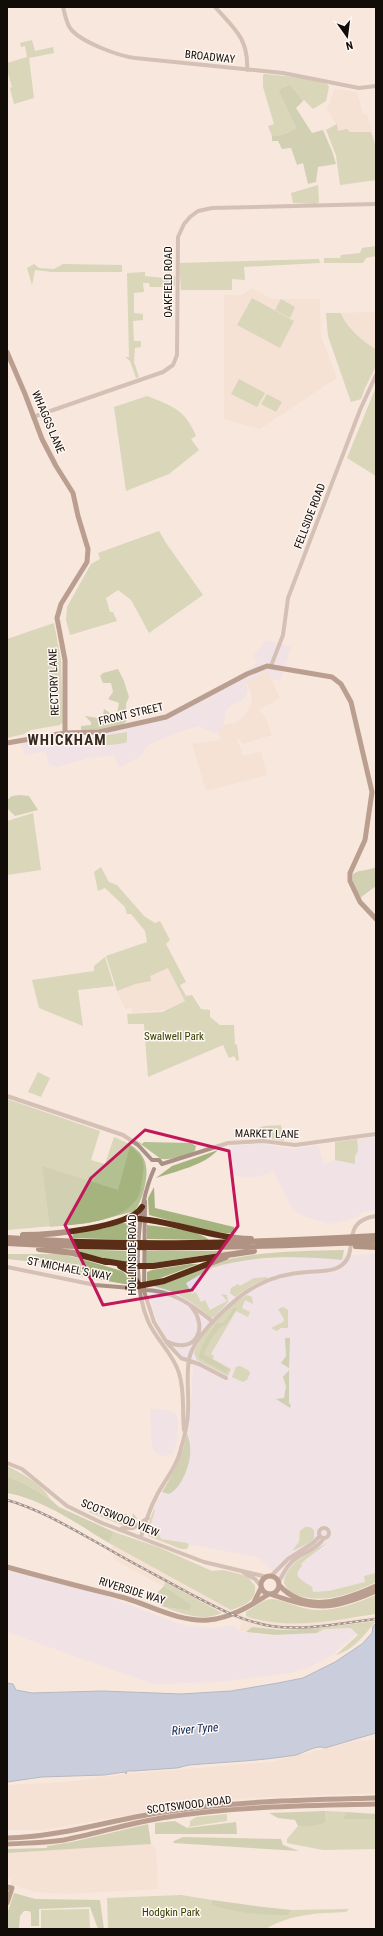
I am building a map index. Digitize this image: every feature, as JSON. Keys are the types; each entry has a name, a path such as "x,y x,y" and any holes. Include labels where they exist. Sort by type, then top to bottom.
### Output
{"highway":[{"path":"128,1218 139,1211 142,1207"},
{"path":"7,1235 57,1234 114,1223 136,1217 142,1222 165,1222 228,1237 292,1244"},
{"path":"346,1243 356,1238 376,1235"},
{"path":"7,1238 127,1243 317,1245 376,1241"},
{"path":"7,1244 128,1248 346,1243 376,1247"},
{"path":"7,1244 68,1252 104,1261 126,1268 139,1275 139,1286"},
{"path":"128,1288 164,1281 225,1257 292,1244"},
{"path":"104,1261 141,1264 247,1252"}],"main road":[{"name":"WHAGGS LANE","path":"7,352 49,453 69,485 74,497 88,549 88,558 84,566"},
{"name":"RECTORY LANE","path":"65,733 65,660 57,618 61,604 84,566"},
{"name":"FRONT STREET","path":"7,744 65,733 99,732 166,718 247,674 271,666"},
{"path":"271,666 332,677 341,684 351,702 372,792 366,836 350,873 350,881 360,902 376,919"},
{"name":"RIVERSIDE WAY","path":"7,1566 125,1598 186,1618 207,1620 228,1616 240,1612 270,1594"},
{"path":"376,1586 348,1598 323,1603 300,1600 289,1595 278,1584 276,1578 269,1576 262,1581 261,1587 264,1592 303,1605 322,1607 341,1605 376,1591"},
{"path":"270,1594 275,1592 278,1584"},
{"name":"RIVERSIDE WAY","path":"250,1606 261,1587"},
{"name":"SCOTSWOOD ROAD","path":"7,1838 52,1834 141,1815 215,1805 256,1801 376,1798"},
{"name":"SCOTSWOOD ROAD","path":"7,1844 42,1843 64,1840 148,1820 213,1811 276,1807 376,1804"},
{"path":"7,1903 10,1888"}],"street":[{"name":"BROADWAY","path":"63,7 67,23 73,32 118,55 283,73 350,87 363,88 376,86"},
{"path":"215,7 244,42 247,54 247,70"},
{"name":"OAKFIELD ROAD","path":"34,417 139,381 163,372 173,365 178,355 177,242 184,224 194,214 212,208 376,204"},
{"name":"FELLSIDE ROAD","path":"271,666 283,635 288,598 360,410 376,375"},
{"path":"7,1096 123,1135 138,1145 152,1160 151,1165 154,1169 159,1169 162,1164 157,1159 152,1160"},
{"name":"MARKET LANE","path":"162,1164 228,1143 263,1141 295,1145 376,1134"},
{"name":"HOLLINSIDE ROAD","path":"154,1169 142,1207 141,1264 139,1275 147,1305 154,1322 178,1369 183,1387 184,1432"},
{"name":"HOLLINSIDE ROAD","path":"142,1222 145,1194"},
{"path":"226,1378 206,1367 189,1361 195,1346 213,1322 238,1298 263,1282 293,1273 327,1271 340,1266 348,1258 355,1225 365,1217 376,1216"},
{"name":"ST MICHAEL'S WAY","path":"7,1267 95,1285 165,1292 185,1301"},
{"name":"HOLLINSIDE ROAD","path":"139,1286 144,1311 161,1337 178,1356 189,1361 187,1389 188,1411 178,1458 156,1498 141,1537"},
{"path":"185,1301 213,1322"},
{"path":"161,1337 174,1344 184,1345 193,1340 198,1334 200,1326 198,1317 185,1301"},
{"name":"HOLLINSIDE ROAD","path":"184,1401 187,1389"},
{"name":"SCOTSWOOD VIEW","path":"7,1463 22,1469 67,1506 102,1523 204,1562 269,1576"},
{"path":"102,1523 130,1529 148,1518"},
{"path":"269,1576 288,1559 322,1537 315,1547 289,1564 278,1584"},
{"name":"SCOTSWOOD VIEW","path":"238,1570 252,1577 261,1587"}],"highlighted area":[{"path":"145,1130 229,1151 238,1226 192,1290 103,1305 65,1225 91,1178"}],"shaded area":[{"path":"334,89 357,92 363,114 367,114 376,147 376,180 340,185 336,155 326,130 336,124 326,108 330,103"},
{"path":"251,288 272,299 320,299 321,336 337,378 260,429 224,419 224,295 242,295"},
{"path":"376,312 376,366 361,399 351,402 328,336 326,313"},
{"path":"266,640 291,647 280,681 272,679 269,674 245,683 248,689 246,697 226,709 222,732 215,733 198,726 176,733 150,744 139,757 119,768 114,755 89,758 57,767 49,764 45,751 25,755 21,743 58,737 83,737 163,720 230,682 257,663 253,656"},
{"path":"263,671 267,671 280,698 259,710 265,716 272,735 243,744 237,738 243,756 261,752 267,775 206,791 192,744 220,740 218,729 222,729 222,725 234,723 242,718 252,704 251,692 246,682 264,674"},
{"path":"161,951 185,1001 163,1010 132,1013 132,1008 125,1009 117,991 106,956"},
{"path":"376,1137 376,1210 363,1212 357,1217 331,1224 303,1216 293,1210 273,1171 258,1177 231,1176 229,1146 261,1144 294,1149 318,1145 324,1164 335,1160 335,1142"},
{"path":"376,1254 376,1579 324,1595 294,1591 258,1557 151,1537 149,1524 157,1501 181,1465 188,1442 193,1369 166,1338 152,1309 150,1288 231,1261"},
{"path":"150,1409 174,1412 178,1419 177,1441 173,1454 163,1456 156,1453 152,1447"},
{"path":"110,1539 245,1616 346,1615 350,1619 376,1616 376,1620 365,1625 329,1630 273,1634 240,1631 241,1621 217,1610 202,1607 114,1560"},
{"path":"7,1571 101,1594 185,1626 216,1628 232,1625 241,1632 272,1636 351,1628 357,1633 333,1654 320,1662 307,1668 289,1673 219,1682 153,1684 7,1632"},
{"path":"376,1740 376,1793 245,1798 151,1811 43,1830 7,1830 7,1785 66,1782 126,1774 270,1762 356,1741"},
{"path":"151,1844 156,1849 158,1889 65,1894 36,1892 11,1885 11,1879 7,1878 7,1853"}],"green space":[{"path":"32,40 35,51 53,47 54,53 29,58 34,98 14,104 10,88 12,87 7,70 7,63 27,57 25,46 21,47 20,43"},
{"path":"263,75 303,78 327,84 329,87 326,101 313,109 304,100 303,101 290,84 278,90 296,128 282,135 272,136 268,126 274,124 263,87"},
{"path":"290,84 303,101 296,108 312,133 323,130 336,164 318,167 316,182 308,184 303,163 297,165 291,148 282,149 278,141 272,141 272,136 282,135 296,128 278,90"},
{"path":"337,124 338,131 347,129 350,132 371,132 376,147 376,180 340,185 336,155 326,130"},
{"path":"318,185 319,202 316,204 293,203 291,193"},
{"path":"376,246 376,256 366,258 363,263 324,263 324,258 340,258 341,255 360,253 362,248"},
{"path":"319,259 320,263 244,267 245,280 232,279 232,290 181,290 179,263"},
{"path":"34,264 39,268 54,269 63,264 122,265 122,272 52,272 35,270 32,285 27,268"},
{"path":"145,272 145,276 164,278 175,276 175,286 150,287 149,283 143,283 144,292 134,293 134,313 143,314 143,320 133,321 134,341 141,341 141,347 135,348 134,362 139,377 136,378 130,361 125,357 129,357 127,273"},
{"path":"252,298 294,321 280,348 237,325"},
{"path":"281,299 295,307 290,318 275,310"},
{"path":"326,313 341,313 346,323 356,334 376,349 376,366 361,399 351,402 328,336"},
{"path":"239,379 265,393 257,407 231,394"},
{"path":"376,387 376,476 347,458"},
{"path":"267,394 282,402 276,412 261,404"},
{"path":"147,396 171,406 182,414 192,427 196,436 191,439 199,450 169,474 126,491 114,407"},
{"path":"159,531 203,595 149,633 131,600 118,590 106,598 110,612 113,612 117,621 70,635 66,620 67,607 91,564 100,559 98,553"},
{"path":"54,623 61,660 63,722 60,725 31,730 24,734 7,738 7,639"},
{"path":"118,669 129,697 126,704 127,721 111,729 81,730 81,726 91,725 91,722 85,716 98,718 103,715 104,709 110,713 117,714 119,703 108,699 113,692 111,683 103,683 100,676 103,673"},
{"path":"127,732 127,742 121,744 101,746 90,738"},
{"path":"12,796 29,796 38,810 15,816 7,808 7,800"},
{"path":"33,813 41,870 7,875 7,821"},
{"name":"Swalwell Park","path":"101,867 109,882 117,885 144,916 155,923 160,921 170,940 166,944 186,982 180,985 186,996 192,995 201,1009 210,1010 210,1017 220,1025 234,1025 235,1044 237,1045 239,1060 237,1061 234,1056 229,1058 223,1045 148,1077 144,1024 128,1024 127,1014 162,1012 185,1001 168,968 150,976 151,981 135,984 117,991 106,956 147,942 145,931 131,914 127,914 125,907 105,888 98,891 94,872"},
{"path":"376,867 376,886 360,898 353,885 353,874 358,871"},
{"path":"105,957 114,986 78,990 83,1026 39,1008 32,980 94,971 94,966"},
{"path":"38,1072 50,1078 41,1097 28,1092"},
{"path":"7,1099 100,1131 91,1160 105,1164 114,1137 136,1149 144,1160 146,1175 142,1196 135,1211 89,1223 7,1230"},
{"path":"281,1125 284,1141 259,1137 257,1135 244,1136 243,1134 264,1126"},
{"path":"131,1137 142,1144 144,1142 191,1143 196,1146 195,1151 187,1154 174,1158 161,1159"},
{"path":"357,1139 358,1151 355,1156 355,1164 335,1160 335,1142"},
{"path":"130,1146 143,1160 143,1174 140,1192 133,1204 112,1217 87,1223 50,1227 42,1166 118,1190"},
{"path":"218,1150 212,1156 197,1164 156,1178 172,1166"},
{"path":"154,1187 155,1208 234,1227 234,1234 208,1231 149,1215 148,1198"},
{"path":"122,1223 136,1224 135,1240 72,1238 73,1233 106,1228"},
{"path":"147,1225 188,1231 204,1236 209,1240 147,1239"},
{"path":"62,1249 134,1251 135,1263 128,1263"},
{"path":"344,1250 342,1260 293,1257 244,1261 212,1268 210,1264 243,1256 259,1254 293,1251"},
{"path":"146,1251 232,1251 146,1264"},
{"path":"7,1254 61,1254 82,1259 122,1271 130,1278 132,1284 124,1284 73,1275 73,1266 7,1259"},
{"path":"190,1264 198,1264 147,1283 147,1272"},
{"path":"210,1264 212,1268 204,1275 203,1273 186,1283 192,1294 196,1292 201,1302 205,1300 210,1310 227,1301 221,1294 227,1295 228,1302 214,1317 211,1318 191,1302 177,1294 153,1286"},
{"path":"267,1277 267,1279 254,1284 235,1297 230,1293 231,1288 238,1284 240,1286 254,1278"},
{"path":"247,1295 252,1297 253,1304 245,1300 242,1308 250,1312 248,1317 236,1311 211,1354 214,1356 213,1359 231,1369 228,1376 197,1360 194,1353 202,1337 216,1320 232,1305"},
{"path":"283,1307 288,1310 288,1328 281,1328 277,1331 271,1328 283,1322 284,1319 278,1309"},
{"path":"234,1308 237,1309 225,1325 219,1328 203,1354 229,1369 226,1373 199,1358 203,1344 211,1331 217,1323 224,1323"},
{"path":"285,1338 290,1338 289,1368 281,1363 286,1356"},
{"path":"240,1366 248,1370 250,1373 247,1380 243,1382 232,1377 236,1367"},
{"path":"289,1370 290,1408 276,1399 284,1398 286,1386 283,1377"},
{"path":"187,1433 190,1443 190,1459 186,1473 174,1491 169,1494 162,1492 178,1464"},
{"path":"7,1466 26,1476 37,1484 50,1499 23,1483 7,1476"},
{"path":"7,1476 23,1483 50,1499 59,1507 114,1532 109,1543 47,1506 7,1493"},
{"path":"154,1509 150,1527 152,1531 158,1532 161,1539 187,1543 189,1545 187,1549 181,1549 148,1536 147,1528"},
{"path":"90,1510 98,1511 98,1514 127,1514 127,1519 132,1520 133,1513 137,1518 132,1526 127,1527 89,1512"},
{"path":"305,1527 310,1527 314,1530 314,1538 311,1542 292,1551 299,1542 300,1531"},
{"path":"114,1532 158,1547 212,1571 223,1570 248,1577 255,1586 254,1596 244,1605 231,1610 109,1543"},
{"path":"327,1543 301,1564 302,1566 298,1573 299,1578 312,1587 313,1592 329,1591 365,1582 364,1576 376,1573 376,1582 358,1590 332,1598 304,1597 298,1596 289,1591 284,1583 285,1576 289,1570 307,1554"},
{"path":"165,1582 222,1613 215,1616 200,1617 164,1607 190,1611 192,1605 164,1586"},
{"path":"164,1586 192,1605 190,1611 164,1607 154,1602 155,1595"},
{"path":"376,1595 376,1614 294,1624 278,1623 246,1616 246,1612 261,1602 271,1599 276,1599 310,1610 324,1610 347,1606"},
{"path":"376,1621 354,1645 336,1655 358,1635 351,1628 324,1629 317,1633 320,1628"},
{"path":"252,1627 282,1630 320,1628 317,1633 274,1635 246,1632"},
{"path":"325,1811 347,1812 342,1819 376,1819 376,1849 323,1850 287,1843 287,1839 298,1826 314,1826 326,1823"},
{"path":"325,1811 326,1823 314,1826 298,1826 295,1820 278,1818 269,1813"},
{"path":"347,1812 376,1814 376,1819 342,1819"},
{"path":"227,1814 227,1821 188,1827 190,1825 190,1821 196,1817"},
{"path":"175,1821 187,1828 236,1822 237,1834 155,1834 155,1823"},
{"path":"148,1824 151,1844 7,1853 7,1849 47,1848 47,1846 72,1842"},
{"path":"183,1837 281,1839 283,1845 299,1851 173,1843 174,1841"},
{"path":"14,1893 35,1899 100,1900 104,1929 98,1929 90,1907 39,1909 39,1926 31,1926 31,1913 29,1911 24,1911 20,1916 19,1928 7,1928 7,1914"},
{"name":"Hodgkin Park","path":"181,1895 212,1900 212,1905 288,1915 292,1910 349,1909 346,1912 295,1917 266,1929 108,1929 107,1898"},
{"path":"212,1900 292,1910 288,1915 249,1913 212,1905"},
{"path":"89,1909 90,1929 41,1929 41,1910"}],"water":[{"name":"River Tyne","path":"376,1623 376,1733 325,1748 318,1747 296,1755 283,1757 189,1765 177,1768 127,1771 126,1774 125,1772 104,1775 42,1777 7,1782 7,1683 13,1684 16,1690 32,1693 102,1691 181,1694 231,1691 303,1678 335,1662 362,1644 372,1633 373,1626"}],"railway":[{"path":"7,1500 33,1509 58,1521 197,1597 249,1621 271,1626 297,1628 376,1619"}],"district":[{"name":"WHICKHAM","path":"67,740"}]}
